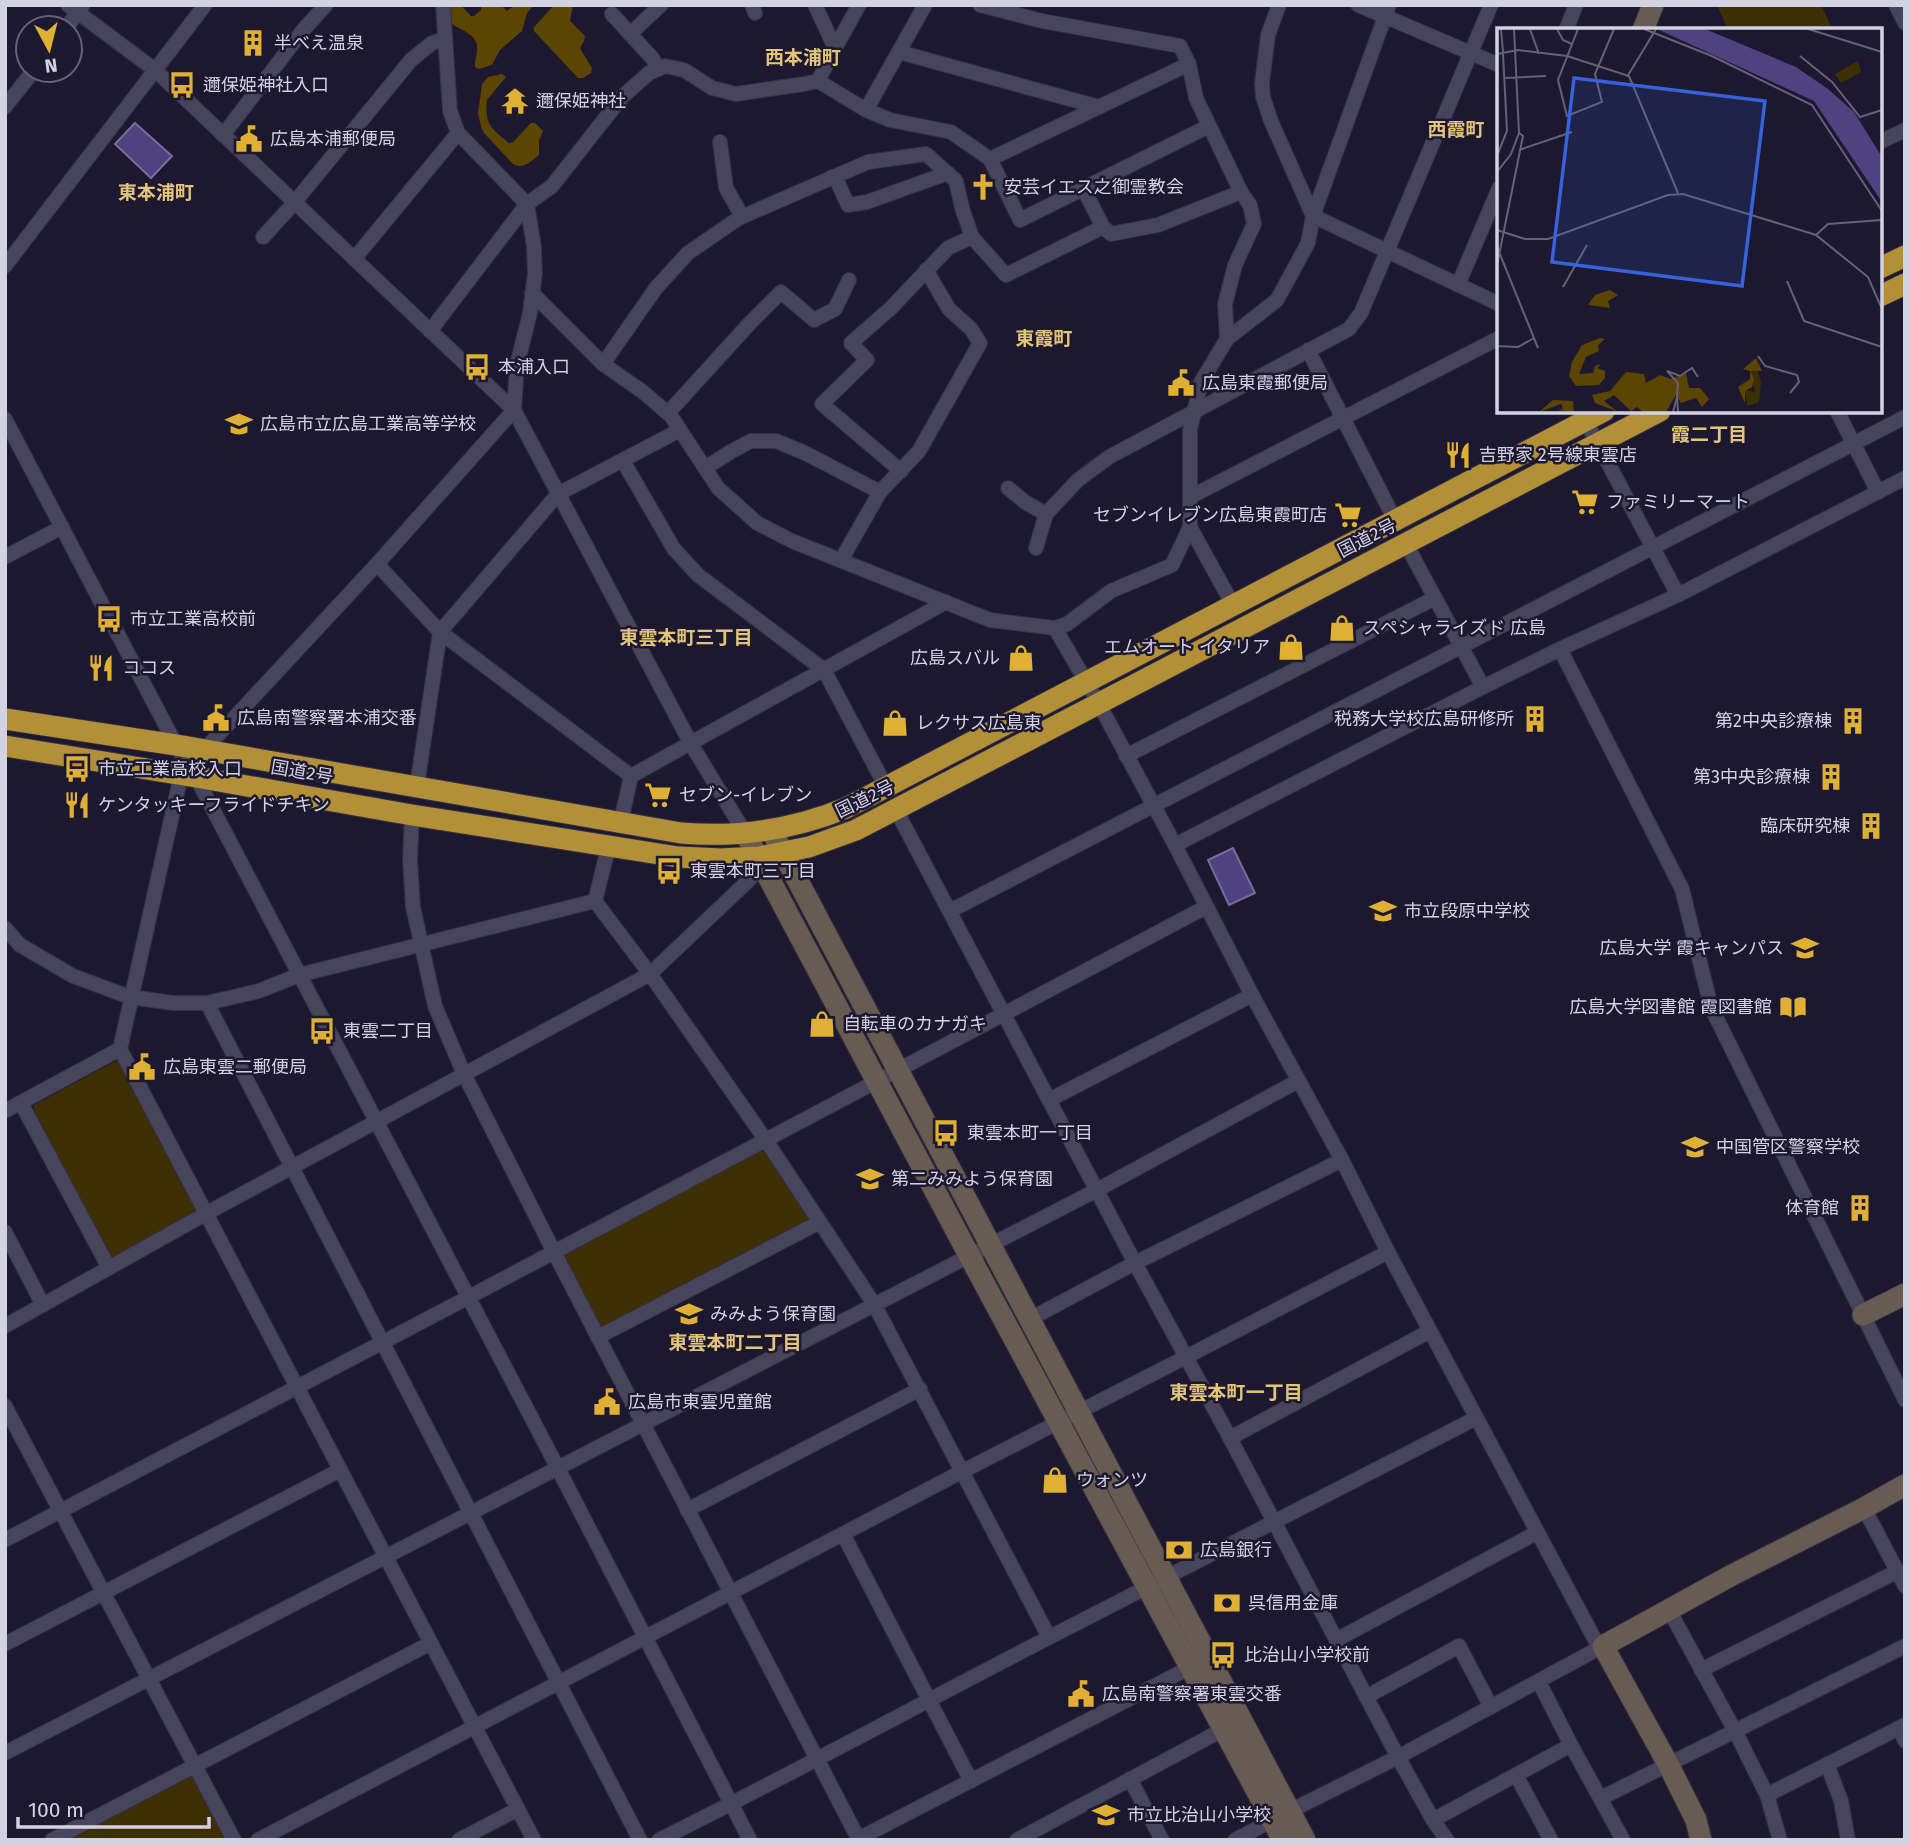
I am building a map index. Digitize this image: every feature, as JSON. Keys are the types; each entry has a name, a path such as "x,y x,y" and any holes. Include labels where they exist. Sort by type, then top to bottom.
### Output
{"highway":[{"path":"1882,267 1905,256"},
{"path":"1882,295 1905,284"},
{"name":"国道2号","path":"5,746 189,773 412,815 695,858 758,857 782,853 841,836 896,810 1656,413"},
{"name":"国道2号","path":"5,719 176,745 681,832 712,835 771,830 832,813 886,787 1395,520 1590,414"}],"street":[{"path":"5,266 205,5"},
{"path":"223,135 304,29 326,5"},
{"path":"443,5 450,111 458,133 527,204 535,273 530,313 517,365 514,410 205,751 189,773 130,997 120,1049 534,1840"},
{"path":"630,34 661,5"},
{"path":"815,5 835,48"},
{"path":"430,331 527,204 552,186 622,97 649,73 665,66 684,70 712,88 736,94 818,80 859,5"},
{"path":"866,110 925,5"},
{"path":"980,5 1042,20 1180,46 1189,64 1196,98 1241,192 1250,205 1254,223 1236,265 1225,304 1227,338"},
{"path":"1279,5 1268,35 1262,83 1263,97 1313,216 1497,303"},
{"path":"1358,5 1387,11 1497,64"},
{"path":"1037,548 1046,514 1078,480 1110,457 1349,329 1361,313 1491,5"},
{"path":"1567,28 1576,5"},
{"path":"1644,28 1653,5"},
{"path":"76,8 155,70 514,410 691,744 758,857 1059,1421 1157,1582 1282,1815 1283,1840"},
{"path":"532,293 603,364 643,392 667,414 718,488 757,523 792,541 990,620 1055,628 1067,624 1111,591 1172,565 1189,527 1190,430 1201,382 1227,338 1277,300 1308,243 1313,216 1387,11"},
{"path":"612,14 653,59 658,69"},
{"path":"263,237 411,60 432,43 445,39"},
{"path":"899,52 1099,107"},
{"path":"990,159 1189,64"},
{"path":"818,80 866,110 890,120 951,132 990,159 1020,220 1209,126"},
{"path":"5,107 23,84"},
{"path":"1882,141 1905,130"},
{"path":"354,259 458,133"},
{"path":"720,142 726,188 742,216"},
{"path":"603,364 656,288 688,253 742,216 868,162 926,154 956,181 972,237 1006,275 1103,227"},
{"path":"832,177 838,183 848,205 867,202 948,173"},
{"path":"1083,188 1103,227 1111,234 1158,225 1241,192"},
{"path":"1458,285 1497,193"},
{"path":"901,471 822,404 867,360 851,343 891,308 948,248 972,237"},
{"path":"841,561 880,492 919,451 979,343 971,329 950,309 926,270"},
{"path":"667,414 781,292 814,320 835,309 849,280"},
{"path":"1190,497 1497,339"},
{"path":"1308,350 1395,520"},
{"path":"1838,413 1878,492"},
{"path":"1590,414 1599,443 1678,595"},
{"path":"950,911 1905,417"},
{"path":"5,419 189,773 469,1297 750,1840"},
{"path":"417,786 440,632 558,494 680,430"},
{"path":"705,468 751,442 776,441 880,492"},
{"path":"624,461 674,549 698,575 824,670 886,787"},
{"path":"1175,845 1483,687 1678,595 1905,478"},
{"path":"1008,488 1046,514"},
{"path":"5,557 62,527"},
{"path":"1189,527 1233,605"},
{"path":"1406,544 1483,687"},
{"path":"377,564 440,632 631,776"},
{"path":"1126,756 1435,598"},
{"path":"621,821 631,776 946,602"},
{"path":"1055,628 1175,845 1536,1533 1594,1638 1603,1646 1668,1764 1696,1820 1701,1840"},
{"path":"1560,649 1682,889 1711,1007 1905,1400"},
{"path":"896,810 1398,1757 1447,1840"},
{"path":"412,815 412,895 421,945 435,1006 464,1074 859,1839 1191,1667"},
{"path":"771,830 1079,1411 1157,1582 1191,1667 1224,1729 1282,1815 1305,1840"},
{"path":"595,901 609,845"},
{"path":"5,1326 207,1213 650,974 753,876 758,857"},
{"path":"5,929 20,945 73,976 130,997 173,1003 207,1003 259,991 299,975 595,901"},
{"path":"595,901 650,974 765,1139 874,1304 1049,1637"},
{"path":"5,1540 1206,907"},
{"path":"1049,1100 1252,995"},
{"path":"207,1003 640,1840"},
{"path":"5,1111 120,1049"},
{"path":"5,1753 1097,1190 1297,1081"},
{"path":"21,1103 109,1268"},
{"path":"1030,1319 1135,1263 1342,1160"},
{"path":"598,1337 820,1222"},
{"path":"5,1233 43,1305"},
{"path":"258,1840 962,1471 1388,1252"},
{"path":"1863,1315 1905,1294"},
{"path":"1230,1438 1430,1331"},
{"path":"687,1510 920,1389"},
{"path":"5,1406 234,1840"},
{"path":"659,1840 1476,1418"},
{"path":"5,1644 340,1470"},
{"path":"1235,1840 1398,1757 1732,1575 1905,1485"},
{"path":"1864,1508 1905,1586"},
{"path":"1336,1640 1536,1533"},
{"path":"843,1534 971,1781"},
{"path":"1701,1670 1898,1572"},
{"path":"1669,1610 1767,1795 1780,1840"},
{"path":"52,1840 431,1643"},
{"path":"1366,1697 1459,1646 1491,1707"},
{"path":"1601,1798 1905,1646"},
{"path":"1539,1682 1623,1840"},
{"path":"1017,1840 1224,1729"},
{"path":"1767,1795 1826,1764 1903,1731"},
{"path":"1433,1820 1571,1745"},
{"path":"1826,1764 1841,1801 1848,1840"},
{"path":"1516,1775 1551,1840"},
{"path":"1130,1779 1162,1840"},
{"path":"459,1840 518,1809"}],"shaded area":[{"path":"449,5 461,5 474,16 481,10 481,5 501,5 507,11 515,5 534,5 527,13 522,31 500,50 492,65 479,69 475,67 477,43 468,33 452,24"},
{"path":"554,5 573,5 570,21 585,36 580,48 592,68 591,73 583,78 578,78 534,31 534,27"},
{"path":"1717,5 1821,5 1832,28 1727,28"},
{"path":"502,74 506,77 487,100 490,125 509,143 531,123 535,123 543,131 539,141 539,155 524,165 513,164 481,127 478,113 482,84 488,77"},
{"path":"135,123 172,156 151,178 115,144"},
{"path":"1233,848 1255,893 1229,905 1208,860"},
{"path":"116,1061 122,1063 197,1207 197,1213 115,1259 109,1257 33,1113 34,1105"},
{"path":"757,1151 765,1152 811,1216 810,1224 604,1329 598,1327 562,1257 564,1252"},
{"path":"190,1776 195,1778 229,1840 68,1840"}],"place":[{"name":"半べえ温泉","path":"253,43"},
{"name":"邇保姫神社入口","path":"182,85"},
{"name":"邇保姫神社","path":"515,101"},
{"name":"広島本浦郵便局","path":"249,139"},
{"name":"安芸イエス之御霊教会","path":"983,187"},
{"name":"本浦入口","path":"477,367"},
{"name":"広島東霞郵便局","path":"1181,383"},
{"name":"広島市立広島工業高等学校","path":"239,424"},
{"name":"吉野家 2号線東雲店","path":"1458,455"},
{"name":"ファミリーマート","path":"1585,502"},
{"name":"セブンイレブン広島東霞町店","path":"1348,515"},
{"name":"市立工業高校前","path":"109,619"},
{"name":"スペシャライズド 広島","path":"1342,628"},
{"name":"エムオート イタリア","path":"1291,647"},
{"name":"広島スバル","path":"1021,658"},
{"name":"ココス","path":"101,668"},
{"name":"広島南警察署本浦交番","path":"216,718"},
{"name":"税務大学校広島研修所","path":"1535,719"},
{"name":"第2中央診療棟","path":"1853,721"},
{"name":"レクサス広島東","path":"895,723"},
{"name":"市立工業高校入口","path":"77,769"},
{"name":"第3中央診療棟","path":"1831,777"},
{"name":"セブン-イレブン","path":"658,795"},
{"name":"ケンタッキーフライドチキン","path":"77,805"},
{"name":"臨床研究棟","path":"1871,826"},
{"name":"東雲本町三丁目","path":"669,871"},
{"name":"市立段原中学校","path":"1383,911"},
{"name":"広島大学 霞キャンパス","path":"1805,948"},
{"name":"広島大学図書館 霞図書館","path":"1793,1007"},
{"name":"自転車のカナガキ","path":"822,1024"},
{"name":"東雲二丁目","path":"322,1031"},
{"name":"広島東雲二郵便局","path":"142,1067"},
{"name":"東雲本町一丁目","path":"946,1133"},
{"name":"中国管区警察学校","path":"1695,1147"},
{"name":"第二みみよう保育園","path":"870,1179"},
{"name":"体育館","path":"1860,1208"},
{"name":"みみよう保育園","path":"689,1314"},
{"name":"広島市東雲児童館","path":"607,1402"},
{"name":"ウォンツ","path":"1055,1480"},
{"name":"広島銀行","path":"1179,1550"},
{"name":"呉信用金庫","path":"1227,1603"},
{"name":"比治山小学校前","path":"1223,1655"},
{"name":"広島南警察署東雲交番","path":"1081,1694"},
{"name":"市立比治山小学校","path":"1106,1815"}],"district":[{"name":"西本浦町","path":"803,57"},
{"name":"西霞町","path":"1456,129"},
{"name":"東本浦町","path":"156,192"},
{"name":"東霞町","path":"1044,338"},
{"name":"霞二丁目","path":"1709,434"},
{"name":"東雲本町三丁目","path":"686,637"},
{"name":"東雲本町二丁目","path":"735,1342"},
{"name":"東雲本町一丁目","path":"1236,1392"}]}
